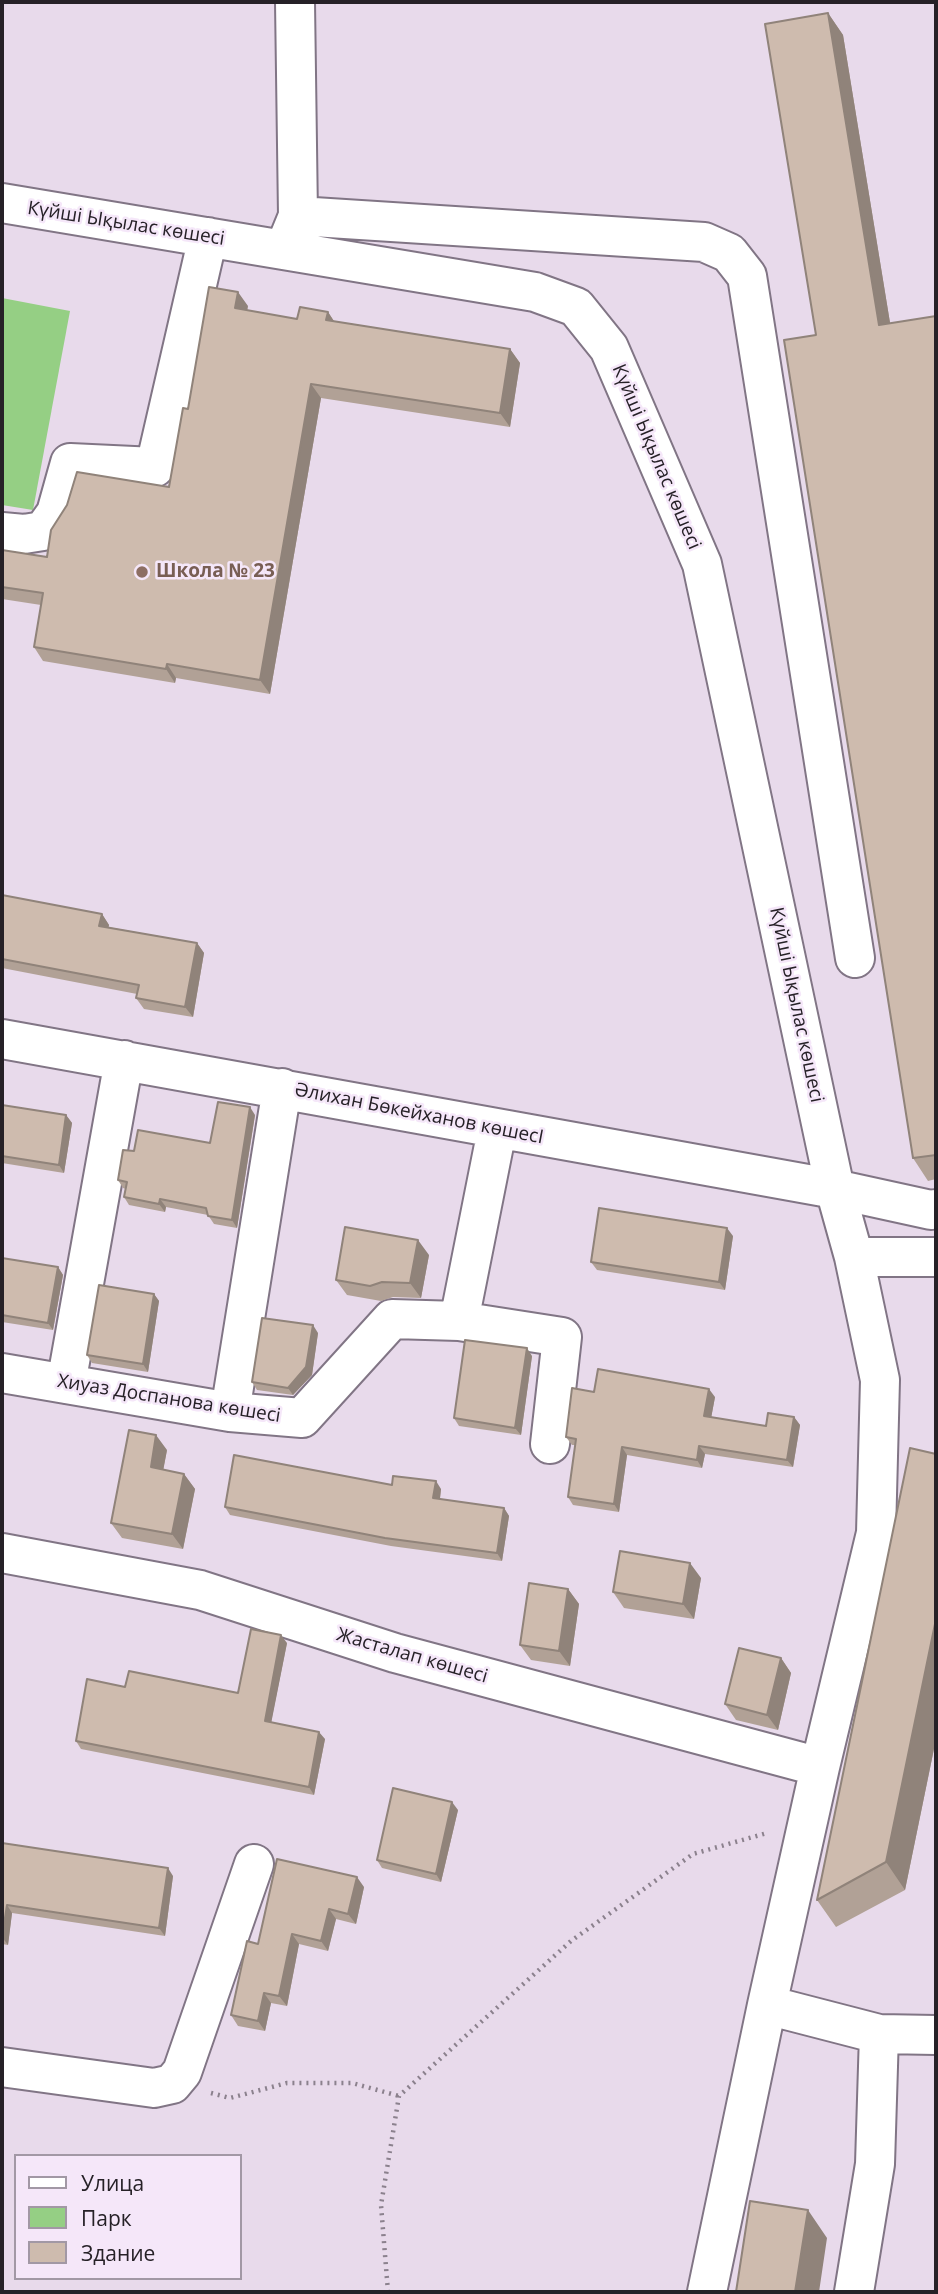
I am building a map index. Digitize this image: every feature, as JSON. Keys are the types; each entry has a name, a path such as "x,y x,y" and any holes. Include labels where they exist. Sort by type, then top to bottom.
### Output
{"street":[{"path":"295,2 291,233 704,242 729,253 747,276 855,958"},
{"name":"Күйші Ықылас көшесі","path":"2,203 208,237 291,233 535,292 576,307 609,348 702,564 835,1189 854,1257 880,1380 876,1534 820,1767 707,2292"},
{"path":"2,532 24,534 43,531 56,513 70,463 155,467 208,237"},
{"name":"Әлихан Бөкейханов көшесI","path":"2,1039 282,1087 497,1130 936,1209"},
{"path":"66,1384 124,1060"},
{"path":"230,1412 282,1087"},
{"path":"459,1321 497,1130"},
{"path":"854,1257 936,1257"},
{"name":"Хиуаз Доспанова көшесі","path":"2,1373 230,1412 302,1418 392,1319 459,1321 562,1337 550,1444"},
{"name":"Жасталап көшесі","path":"2,1553 200,1590 395,1653 820,1767"},
{"path":"2,2067 154,2088 172,2084 181,2072 254,1864"},
{"path":"767,2005 879,2034 936,2035"},
{"path":"854,2292 875,2164 879,2034"}],"path":[{"path":"388,2292 381,2204 399,2096 571,1941 693,1854 808,1821"},
{"path":"172,2084 230,2098 287,2083 352,2083 399,2096"}],"green space":[{"path":"2,298 70,311 33,510 2,505"}],"building":[{"path":"828,13 879,325 936,316 936,1155 913,1158 784,340 816,335 765,24"},
{"path":"209,287 238,292 235,308 297,319 300,307 328,312 326,320 510,349 500,413 311,384 260,680 167,664 166,669 34,647 43,593 2,587 2,550 47,557 51,530 67,505 77,472 169,487 183,408 188,409"},
{"path":"2,895 102,914 99,926 197,943 185,1007 136,998 139,985 2,959"},
{"path":"218,1102 250,1107 232,1220 208,1216 206,1208 160,1199 159,1204 124,1197 127,1182 118,1180 123,1150 134,1151 138,1130 210,1143"},
{"path":"2,1105 66,1115 59,1165 2,1156"},
{"path":"599,1208 727,1228 719,1282 591,1262"},
{"path":"345,1227 418,1240 410,1283 382,1282 370,1286 336,1280"},
{"path":"2,1258 58,1267 48,1323 2,1315"},
{"path":"99,1285 154,1294 143,1364 87,1355"},
{"path":"262,1318 313,1325 306,1367 288,1388 252,1382"},
{"path":"465,1340 527,1348 515,1428 454,1418"},
{"path":"598,1369 709,1389 704,1416 766,1426 768,1413 794,1417 787,1460 699,1446 697,1460 622,1447 614,1504 568,1497 576,1439 566,1437 572,1388 594,1392"},
{"path":"129,1430 156,1435 151,1467 184,1474 172,1534 111,1523"},
{"path":"910,1448 936,1454 936,1619 886,1862 817,1900"},
{"path":"234,1455 392,1485 393,1476 436,1481 433,1498 504,1508 497,1553 385,1538 225,1507"},
{"path":"620,1551 690,1563 683,1604 613,1592"},
{"path":"529,1583 568,1589 559,1651 520,1645"},
{"path":"251,1629 281,1635 265,1721 319,1732 309,1787 76,1741 87,1679 125,1687 129,1671 238,1693"},
{"path":"739,1648 781,1658 767,1715 725,1704"},
{"path":"393,1788 452,1802 436,1874 377,1860"},
{"path":"2,1843 168,1868 159,1928 7,1905 2,1937"},
{"path":"277,1859 357,1877 348,1914 329,1909 321,1941 292,1934 279,1996 264,1993 258,2021 231,2015 247,1941 258,1944"},
{"path":"750,2201 808,2210 795,2292 736,2292"}],"place":[{"name":"Школа № 23","path":"142,572"}]}
